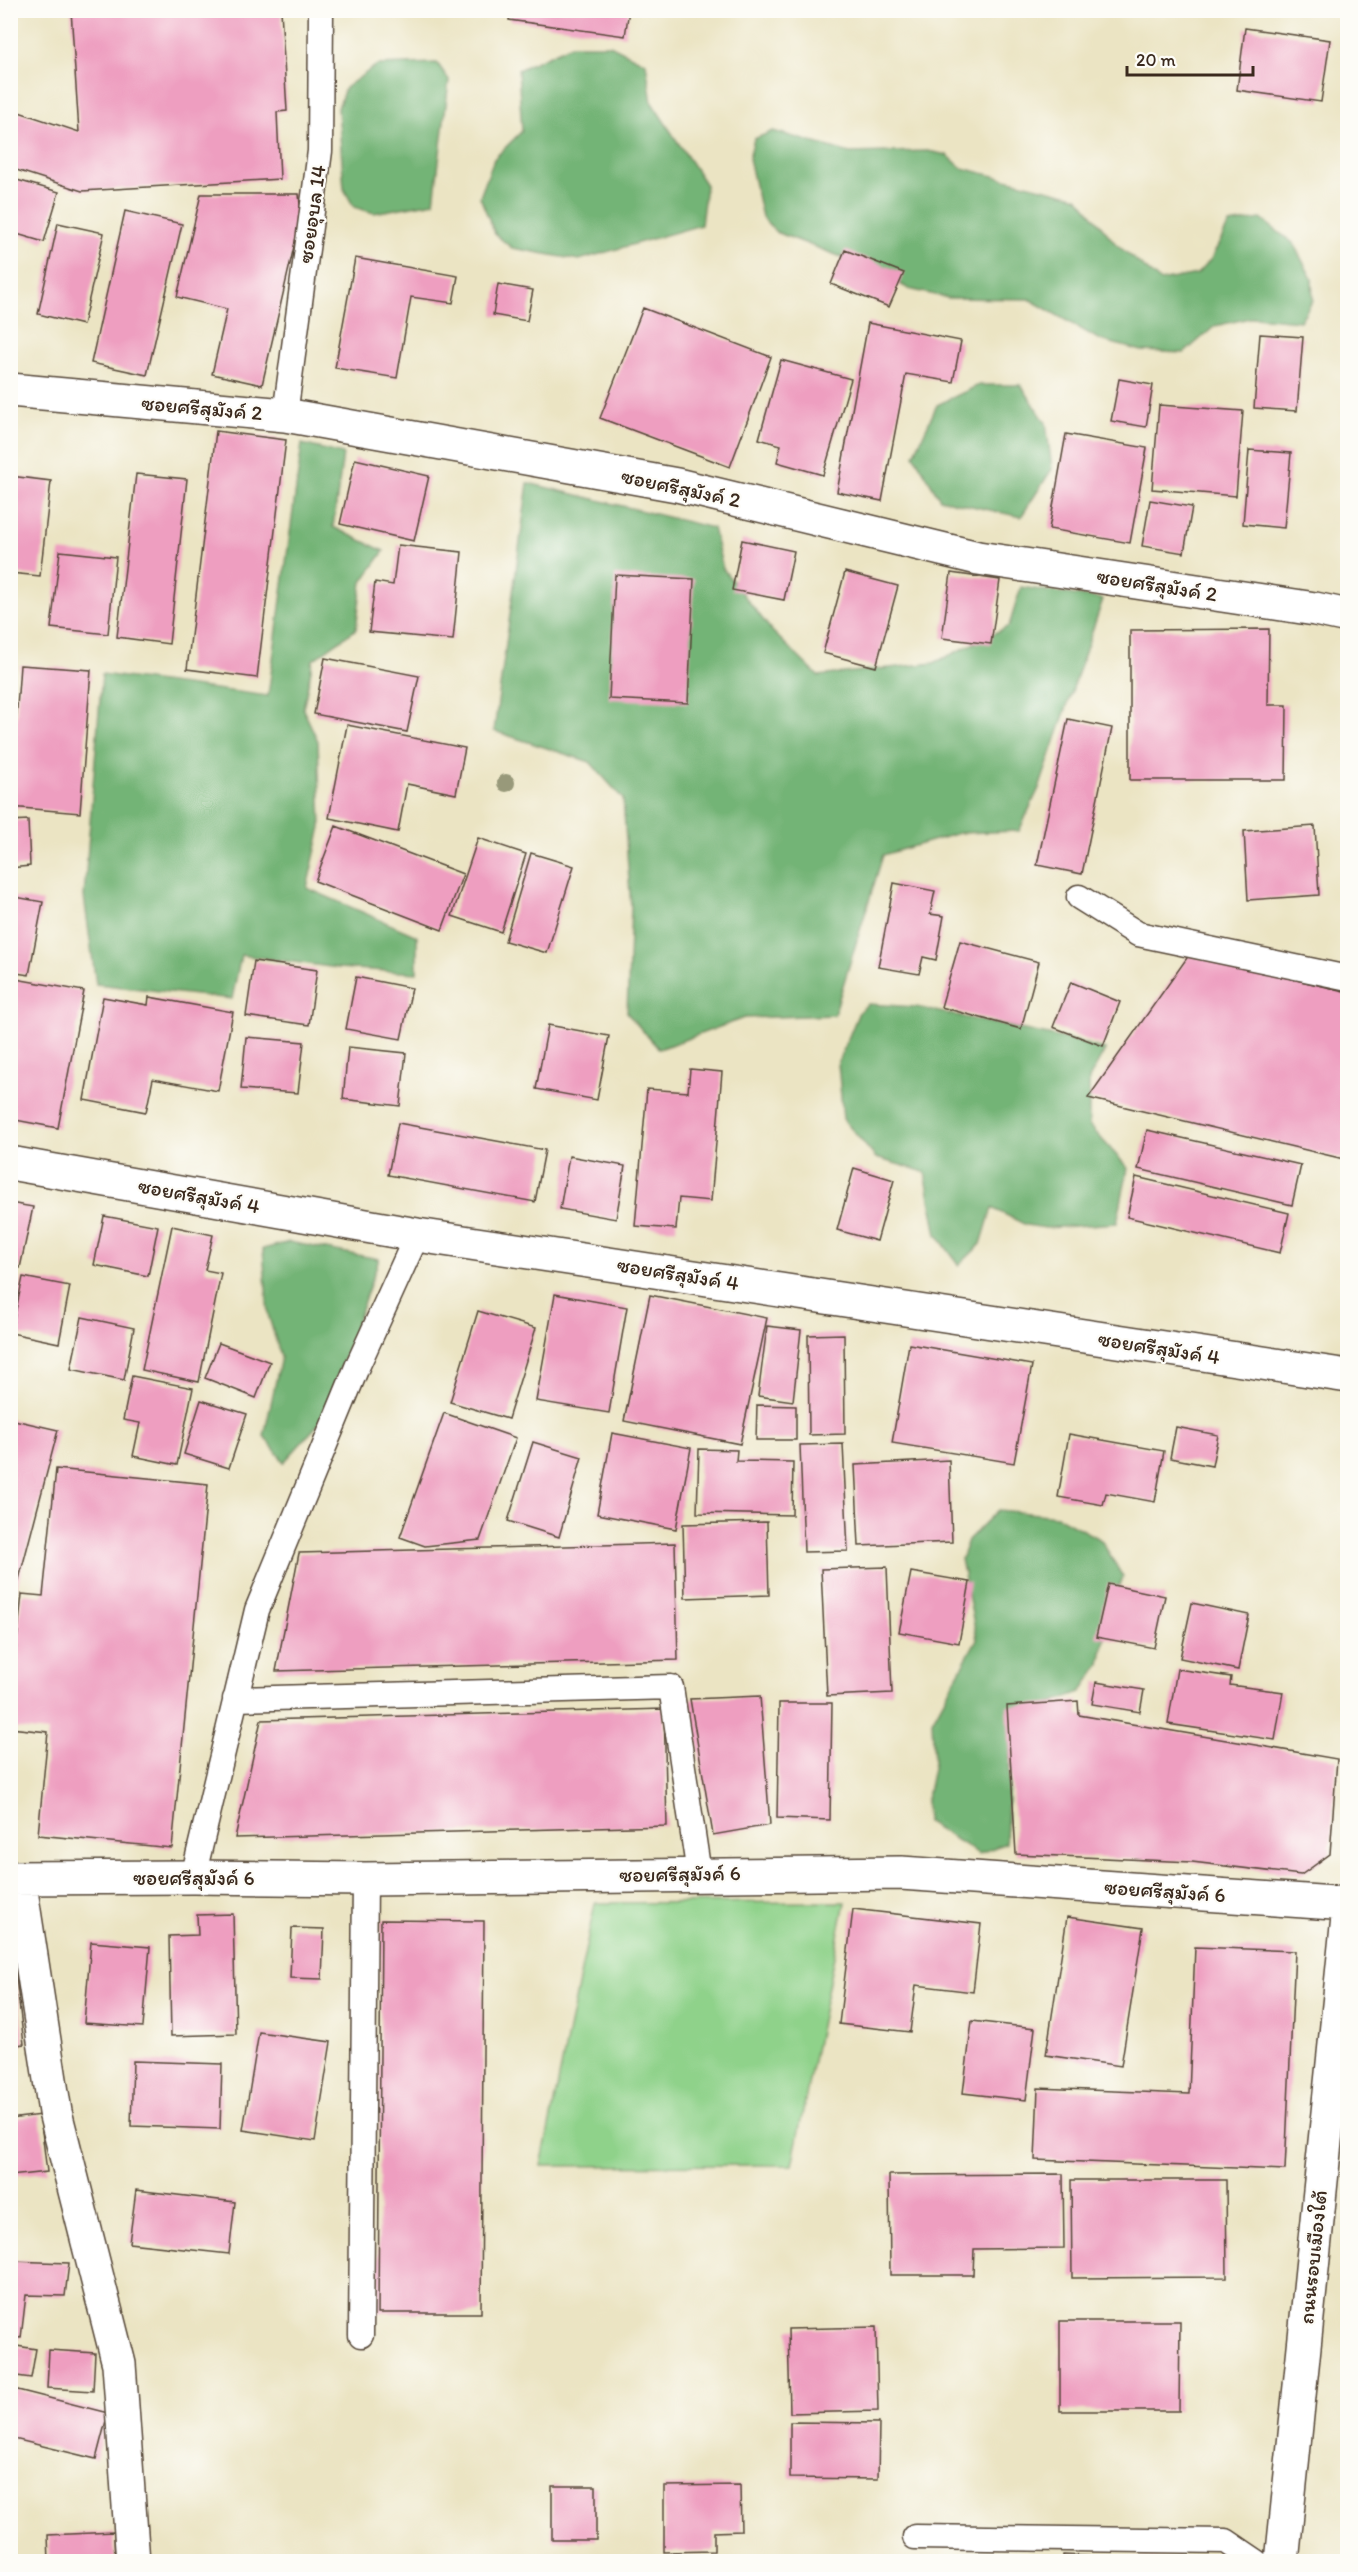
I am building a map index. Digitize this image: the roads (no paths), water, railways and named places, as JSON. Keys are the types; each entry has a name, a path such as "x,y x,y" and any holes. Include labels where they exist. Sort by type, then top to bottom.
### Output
{"street":[{"name":"ซอยศรีสุมังค์ 2","path":"10,390 285,415 677,485 978,558 1315,609 1347,616"},
{"name":"ซอยศรีสุมังค์ 4","path":"10,1163 417,1235 1347,1376"},
{"name":"ซอยศรีสุมังค์ 6","path":"15,1878 365,1879 901,1873 1347,1904"},
{"path":"15,1878 55,2112 119,2364 133,2562"},
{"name":"ถนนรอบเมืองใต้","path":"1282,2562 1347,1917"}],"lane":[{"name":"ซอยอุบล 14","path":"285,415 320,151 321,10"},
{"path":"1078,897 1138,934 1347,978"},
{"path":"192,1877 257,1610 357,1367 417,1235"},
{"path":"236,1699 671,1688 699,1874"},
{"path":"361,2335 365,1879"},
{"path":"915,2536 1226,2541 1257,2562"}]}
